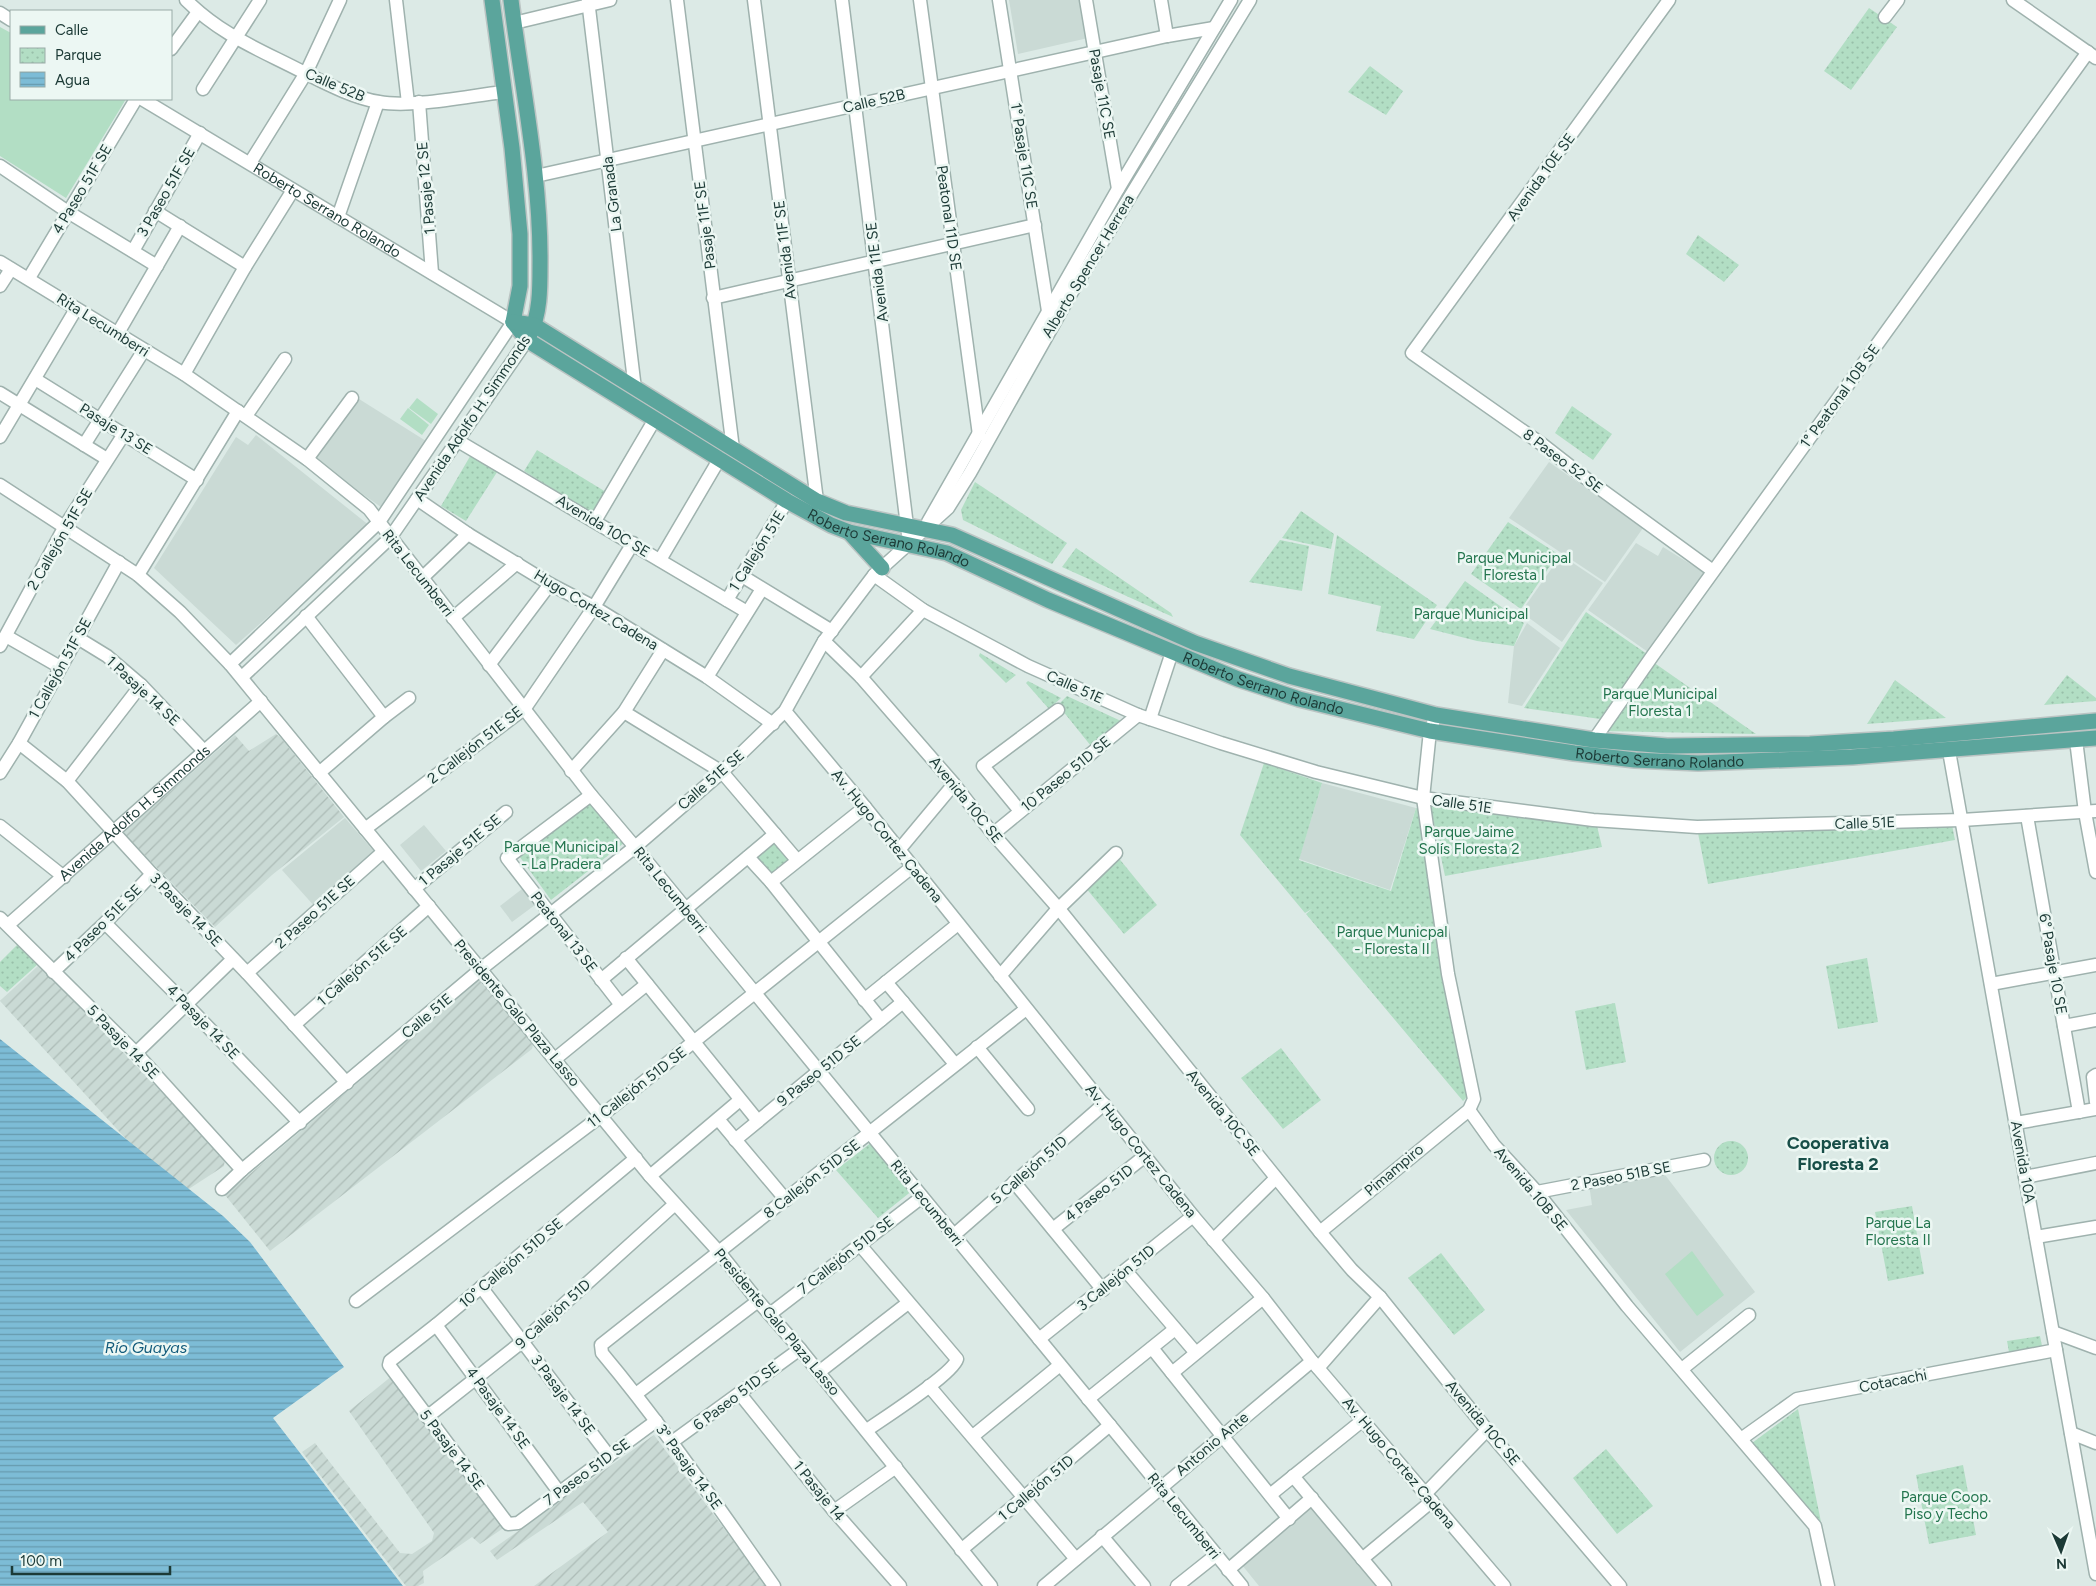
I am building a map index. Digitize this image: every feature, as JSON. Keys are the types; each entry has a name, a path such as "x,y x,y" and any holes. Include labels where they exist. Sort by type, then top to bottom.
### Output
{"main road":[{"name":"Avenida Adolfo H. Simmonds","path":"492,0 512,148 520,234 520,286 513,322"},
{"name":"Avenida Adolfo H. Simmonds","path":"511,0 536,176 540,239 540,277 534,325 527,340"},
{"name":"Roberto Serrano Rolando","path":"513,322 534,325 817,501 846,513 907,524 952,535 1186,640 1236,659 1289,676 1436,715 1594,740 1667,746 1810,744 1894,739 2096,721"},
{"name":"Roberto Serrano Rolando","path":"513,322 527,340 831,526 849,532 947,553 1048,600 1172,652 1238,679 1300,699 1430,731 1574,753 1673,762 1844,758 2096,738"},
{"path":"849,532 878,571"}],"street":[{"name":"Calle 52B","path":"186,0 198,12 235,38 329,86 378,102 413,102 503,92"},
{"path":"203,88 260,0"},
{"path":"250,164 306,73 340,0"},
{"name":"1 Pasaje 12 SE","path":"396,0 413,102 432,273"},
{"path":"514,23 588,3 610,0"},
{"name":"Pasaje 11F SE","path":"677,0 713,298 734,449"},
{"name":"Avenida 11F SE","path":"754,0 817,501"},
{"name":"Avenida 11E SE","path":"842,0 876,262 908,545"},
{"name":"Peatonal 11D SE","path":"920,0 979,435"},
{"name":"1° Pasaje 11C SE","path":"999,0 1048,312"},
{"name":"Pasaje 11C SE","path":"1086,0 1118,189"},
{"path":"1161,0 1167,36"},
{"name":"Alberto Spencer Herrera","path":"925,528 938,502 979,435 1118,189 1231,0"},
{"name":"Alberto Spencer Herrera","path":"784,711 828,636 878,571 948,508 970,473 1070,295 1250,0"},
{"name":"Avenida 10E SE","path":"1412,353 1669,0"},
{"path":"1885,17 1898,0"},
{"path":"2013,0 2092,55"},
{"name":"La Granada","path":"588,3 636,389"},
{"path":"172,48 198,12"},
{"name":"Calle 52B","path":"536,176 1010,70 1167,36 1214,28"},
{"name":"1° Peatonal 10B SE","path":"1594,740 1713,571 2092,55"},
{"name":"4 Paseo 51F SE","path":"29,278 135,100"},
{"name":"Roberto Serrano Rolando","path":"144,100 513,322"},
{"path":"338,217 378,102"},
{"name":"3 Paseo 51F SE","path":"133,251 200,133"},
{"path":"0,166 68,212 157,266"},
{"path":"184,374 245,267 293,190"},
{"path":"155,211 245,267"},
{"path":"713,298 1035,225"},
{"name":"3 Paseo 51F SE","path":"118,333 180,226"},
{"path":"0,286 5,266"},
{"name":"Rita Lecumberri","path":"5,266 29,278 76,309 184,374 307,459 369,509 489,665 525,708 591,796 635,846 1242,1586"},
{"path":"0,437 76,309"},
{"name":"Avenida Adolfo H. Simmonds","path":"230,664 379,522 513,322"},
{"name":"Avenida Adolfo H. Simmonds","path":"242,677 390,538 527,340"},
{"path":"84,445 144,350"},
{"name":"8 Paseo 52 SE","path":"1412,353 1543,445 1713,571"},
{"path":"138,575 197,480 242,414 285,359"},
{"name":"Pasaje 13 SE","path":"34,379 197,480"},
{"name":"Pasaje 13 SE","path":"0,393 107,459"},
{"path":"307,459 352,398"},
{"path":"595,521 655,419"},
{"name":"2 Callejón 51F SE","path":"3,641 65,526 124,434"},
{"name":"Avenida 10C SE","path":"458,441 747,612"},
{"path":"660,560 720,458"},
{"name":"Presidente Galo Plaza Lasso","path":"0,485 138,575 180,612 242,677 383,852 650,1176 719,1252 758,1301 800,1348 991,1586"},
{"name":"Hugo Cortez Cadena","path":"417,499 468,534 550,584 594,607 707,677 774,724"},
{"name":"1 Callejón 51E","path":"726,600 788,501"},
{"path":"422,578 468,534"},
{"name":"2 Callejón 51E SE","path":"365,829 525,708 594,607 633,544"},
{"name":"1 Callejón 51F SE","path":"0,773 19,743 76,636 119,562"},
{"path":"453,618 516,563"},
{"name":"Calle 51E","path":"878,571 923,610 1028,666 1144,717 1316,772 1423,798 1593,820 1697,827 1962,820 2090,811"},
{"name":"Avenida 10C SE","path":"742,576 828,636 1059,910 1320,1232 1352,1270 1380,1297 1487,1430 1620,1586"},
{"path":"489,665 550,584"},
{"name":"1 Callejón 51E","path":"707,677 762,589"},
{"path":"861,677 923,610"},
{"path":"306,616 384,716"},
{"name":"1 Pasaje 14 SE","path":"76,636 107,656 141,685 204,751"},
{"path":"3,641 60,668"},
{"path":"572,771 624,712 663,650"},
{"path":"1144,717 1172,652"},
{"path":"67,781 141,685"},
{"path":"319,773 384,716 409,698"},
{"name":"Avenida Adolfo H. Simmonds","path":"4,922 64,877 261,701"},
{"path":"1020,811 984,766 1058,710"},
{"name":"Calle 51E SE","path":"635,846 722,772 774,724 784,711"},
{"name":"Av. Hugo Cortez Cadena","path":"784,711 899,850 1193,1216 1502,1585"},
{"path":"624,712 722,772 797,860"},
{"path":"1436,715 1430,731 1423,798 1448,974 1474,1099 1468,1110"},
{"name":"10 Paseo 51D SE","path":"993,834 1020,811 1144,717"},
{"path":"2076,740 2090,811 2096,872"},
{"name":"3 Pasaje 14 SE","path":"19,743 67,781 347,1083"},
{"name":"Avenida 10A","path":"1949,751 2096,1574"},
{"path":"899,850 954,784"},
{"name":"Peatonal 13 SE","path":"591,796 507,858 621,1005"},
{"path":"771,882 864,807"},
{"name":"1 Pasaje 51E SE","path":"414,889 506,812"},
{"name":"6° Pasaje 10 SE","path":"2026,816 2079,1112"},
{"path":"0,826 64,877"},
{"path":"601,980 775,834"},
{"name":"Calle 51E","path":"222,1189 242,1170 481,969 635,846"},
{"name":"2 Paseo 51E SE","path":"247,973 383,852"},
{"path":"1000,976 1059,910 1116,853"},
{"path":"748,857 771,882 881,1020"},
{"name":"11 Callejón 51D SE","path":"356,1301 602,1116 912,867"},
{"name":"4 Paseo 51E SE","path":"53,972 105,923 152,874"},
{"name":"1 Callejón 51E SE","path":"294,1024 429,906"},
{"name":"5 Pasaje 14 SE","path":"4,922 136,1053 242,1170"},
{"name":"4 Pasaje 14 SE","path":"105,923 300,1123"},
{"path":"864,1000 958,924"},
{"path":"626,958 758,1121"},
{"path":"136,1053 185,1003 233,959"},
{"path":"1991,984 2096,965"},
{"path":"886,982 955,1064"},
{"path":"555,1059 647,984"},
{"name":"9 Paseo 51D SE","path":"735,1140 903,1002"},
{"name":"8 Callejón 51D SE","path":"601,1350 601,1345 1026,1008"},
{"path":"2064,1026 2096,1020"},
{"path":"977,1047 1028,1109"},
{"path":"2096,1075 2092,1081 2096,1102"},
{"path":"650,1176 740,1100"},
{"name":"5 Callejón 51D","path":"954,1235 1104,1104"},
{"path":"2016,1124 2096,1109"},
{"name":"Avenida 10B SE","path":"1468,1110 1494,1145 1537,1192 1627,1306 1815,1526 1828,1586"},
{"name":"Pimampiro","path":"1320,1232 1468,1110"},
{"path":"718,1119 786,1200"},
{"name":"4 Paseo 51D","path":"1053,1229 1145,1156"},
{"name":"10° Callejón 51D SE","path":"390,1368 390,1361 436,1325 636,1158"},
{"name":"2 Paseo 51B SE","path":"1537,1192 1704,1160"},
{"path":"2025,1178 2096,1163"},
{"path":"1213,1240 1276,1178"},
{"path":"1014,1182 1103,1290"},
{"name":"7 Callejón 51D SE","path":"770,1314 922,1196"},
{"name":"9 Callejón 51D","path":"427,1418 523,1341 675,1204"},
{"name":"3 Callejón 51D","path":"1039,1339 1103,1290 1193,1216"},
{"path":"2036,1238 2096,1227"},
{"path":"860,1245 908,1303 956,1356 957,1361 955,1366 929,1386 867,1430"},
{"path":"1126,1271 1196,1353"},
{"name":"3 Pasaje 14 SE","path":"481,1287 609,1456"},
{"name":"Antonio Ante","path":"1044,1586 1222,1436 1315,1364 1380,1297"},
{"path":"1172,1373 1263,1298"},
{"path":"636,1394 758,1301"},
{"path":"819,1372 908,1303"},
{"path":"1682,1369 1749,1314"},
{"name":"4 Pasaje 14 SE","path":"436,1325 559,1492"},
{"path":"1088,1399 1175,1328"},
{"path":"2053,1332 2096,1348"},
{"name":"6 Paseo 51D SE","path":"672,1442 740,1394 800,1348"},
{"path":"1152,1348 1289,1519"},
{"name":"3° Pasaje 14 SE","path":"601,1350 672,1442 774,1586"},
{"name":"Cotacachi","path":"1741,1439 1797,1400 2056,1350"},
{"path":"973,1436 1060,1365"},
{"name":"5 Pasaje 14 SE","path":"390,1368 508,1524 518,1523"},
{"path":"929,1386 1076,1559"},
{"name":"1 Pasaje 14","path":"740,1394 834,1511 900,1586"},
{"path":"1270,1495 1363,1420"},
{"name":"7 Paseo 51D SE","path":"518,1523 656,1421"},
{"name":"1 Callejón 51D","path":"961,1550 1110,1425"},
{"path":"1362,1559 1428,1498 1487,1430"},
{"path":"2071,1434 2096,1443"},
{"path":"834,1511 896,1467"},
{"path":"1293,1476 1385,1586"},
{"path":"1228,1570 1312,1498"},
{"path":"1102,1536 1144,1586"},
{"path":"1177,1586 1216,1555"}],"shaded area":[{"path":"1009,0 1081,0 1088,38 1018,54"},
{"path":"359,399 426,441 381,507 314,460"},
{"path":"256,435 370,526 236,645 154,568 236,437 248,445"},
{"path":"1549,462 1643,528 1605,582 1509,518"},
{"path":"1636,543 1658,556 1663,547 1705,573 1648,652 1588,610"},
{"path":"1561,555 1603,583 1562,642 1521,612"},
{"path":"1527,623 1560,648 1522,706 1508,703 1514,646"},
{"path":"276,734 344,817 272,875 215,927 123,833 235,735 249,751"},
{"path":"1322,783 1416,808 1390,890 1299,859"},
{"path":"345,818 377,855 316,908 282,870"},
{"path":"424,825 446,851 421,871 400,845"},
{"path":"526,886 539,902 512,922 500,906"},
{"path":"39,965 225,1158 224,1166 178,1196 0,1001"},
{"path":"480,979 533,1045 532,1049 270,1251 225,1195"},
{"path":"1662,1171 1755,1292 1680,1352 1566,1210 1592,1205 1589,1184"},
{"path":"393,1375 505,1527 480,1544 472,1537 423,1571 424,1583 418,1586 406,1586 302,1452 315,1443 400,1553 412,1554 432,1541 434,1533 349,1411"},
{"path":"654,1435 767,1586 534,1586 608,1532 583,1502 497,1560 490,1551"},
{"path":"1311,1503 1379,1586 1259,1586 1242,1565"}],"green space":[{"path":"1869,8 1897,27 1851,90 1824,71"},
{"path":"0,27 10,32 10,100 125,100 66,198 0,156"},
{"path":"1370,66 1403,91 1386,115 1348,92"},
{"path":"1698,235 1739,265 1724,282 1686,254"},
{"path":"417,398 438,414 431,424 409,408"},
{"path":"1572,406 1612,434 1593,460 1555,433"},
{"path":"408,408 429,425 422,435 400,419"},
{"path":"537,450 606,492 592,513 524,471"},
{"path":"472,453 499,469 466,521 441,506"},
{"path":"975,482 1067,543 1052,564 963,520 961,510"},
{"path":"1301,511 1334,534 1331,549 1282,538"},
{"name":"Parque Municipal Floresta I","path":"1508,522 1558,554 1521,609 1471,574"},
{"path":"1337,535 1437,605 1414,639 1376,631 1381,606 1328,594"},
{"path":"1280,540 1309,546 1302,591 1249,582"},
{"path":"1076,548 1171,613 1173,617 1062,567"},
{"name":"Parque Municipal","path":"1465,581 1524,623 1514,646 1477,641 1430,629"},
{"path":"1586,612 1647,654 1600,719 1524,708"},
{"path":"980,653 1016,675 1006,683 979,656"},
{"name":"Parque Municipal Floresta 1","path":"1653,662 1756,734 1601,731"},
{"path":"2067,675 2096,698 2096,701 2044,705"},
{"path":"1895,680 1946,718 1867,724"},
{"path":"1028,681 1061,698 1049,709 1026,683"},
{"path":"1067,696 1121,721 1091,746 1058,705"},
{"name":"Parque Municpal - Floresta II","path":"1264,763 1322,783 1299,860 1391,891 1416,808 1418,809 1469,1095 1463,1101 1306,914 1312,909 1305,913 1240,835"},
{"name":"Parque Municipal - La Pradera","path":"589,800 624,843 551,900 517,853"},
{"name":"Parque Jaime Solís Floresta 2","path":"1430,804 1597,826 1602,847 1445,876"},
{"path":"1952,825 1955,840 1708,884 1698,833"},
{"path":"775,834 797,860 771,882 748,857"},
{"path":"1117,856 1157,905 1124,934 1085,887"},
{"path":"19,943 38,964 7,992 0,986 0,962"},
{"path":"1867,958 1878,1022 1838,1029 1826,966"},
{"path":"1615,1003 1626,1062 1586,1070 1575,1011"},
{"path":"1281,1048 1321,1100 1283,1129 1241,1078"},
{"path":"1731,1141 1743,1146 1748,1158 1743,1170 1731,1175 1719,1170 1714,1158 1719,1146"},
{"path":"872,1142 913,1190 878,1218 836,1170"},
{"name":"Parque La Floresta II","path":"1912,1206 1924,1274 1888,1281 1875,1212"},
{"path":"1692,1251 1724,1295 1697,1316 1665,1274"},
{"path":"1441,1253 1485,1310 1454,1335 1408,1278"},
{"path":"2040,1336 2042,1346 2009,1352 2007,1341"},
{"path":"1798,1409 1821,1522 1752,1443"},
{"path":"1606,1449 1653,1506 1617,1534 1573,1478"},
{"name":"Parque Coop. Piso y Techo","path":"1963,1465 1976,1535 1929,1544 1916,1475"}],"water":[{"name":"Río Guayas","path":"0,1039 223,1216 250,1242 344,1367 273,1418 403,1586 0,1586"}],"district":[{"name":"Cooperativa Floresta 2","path":"1838,1153"}]}
